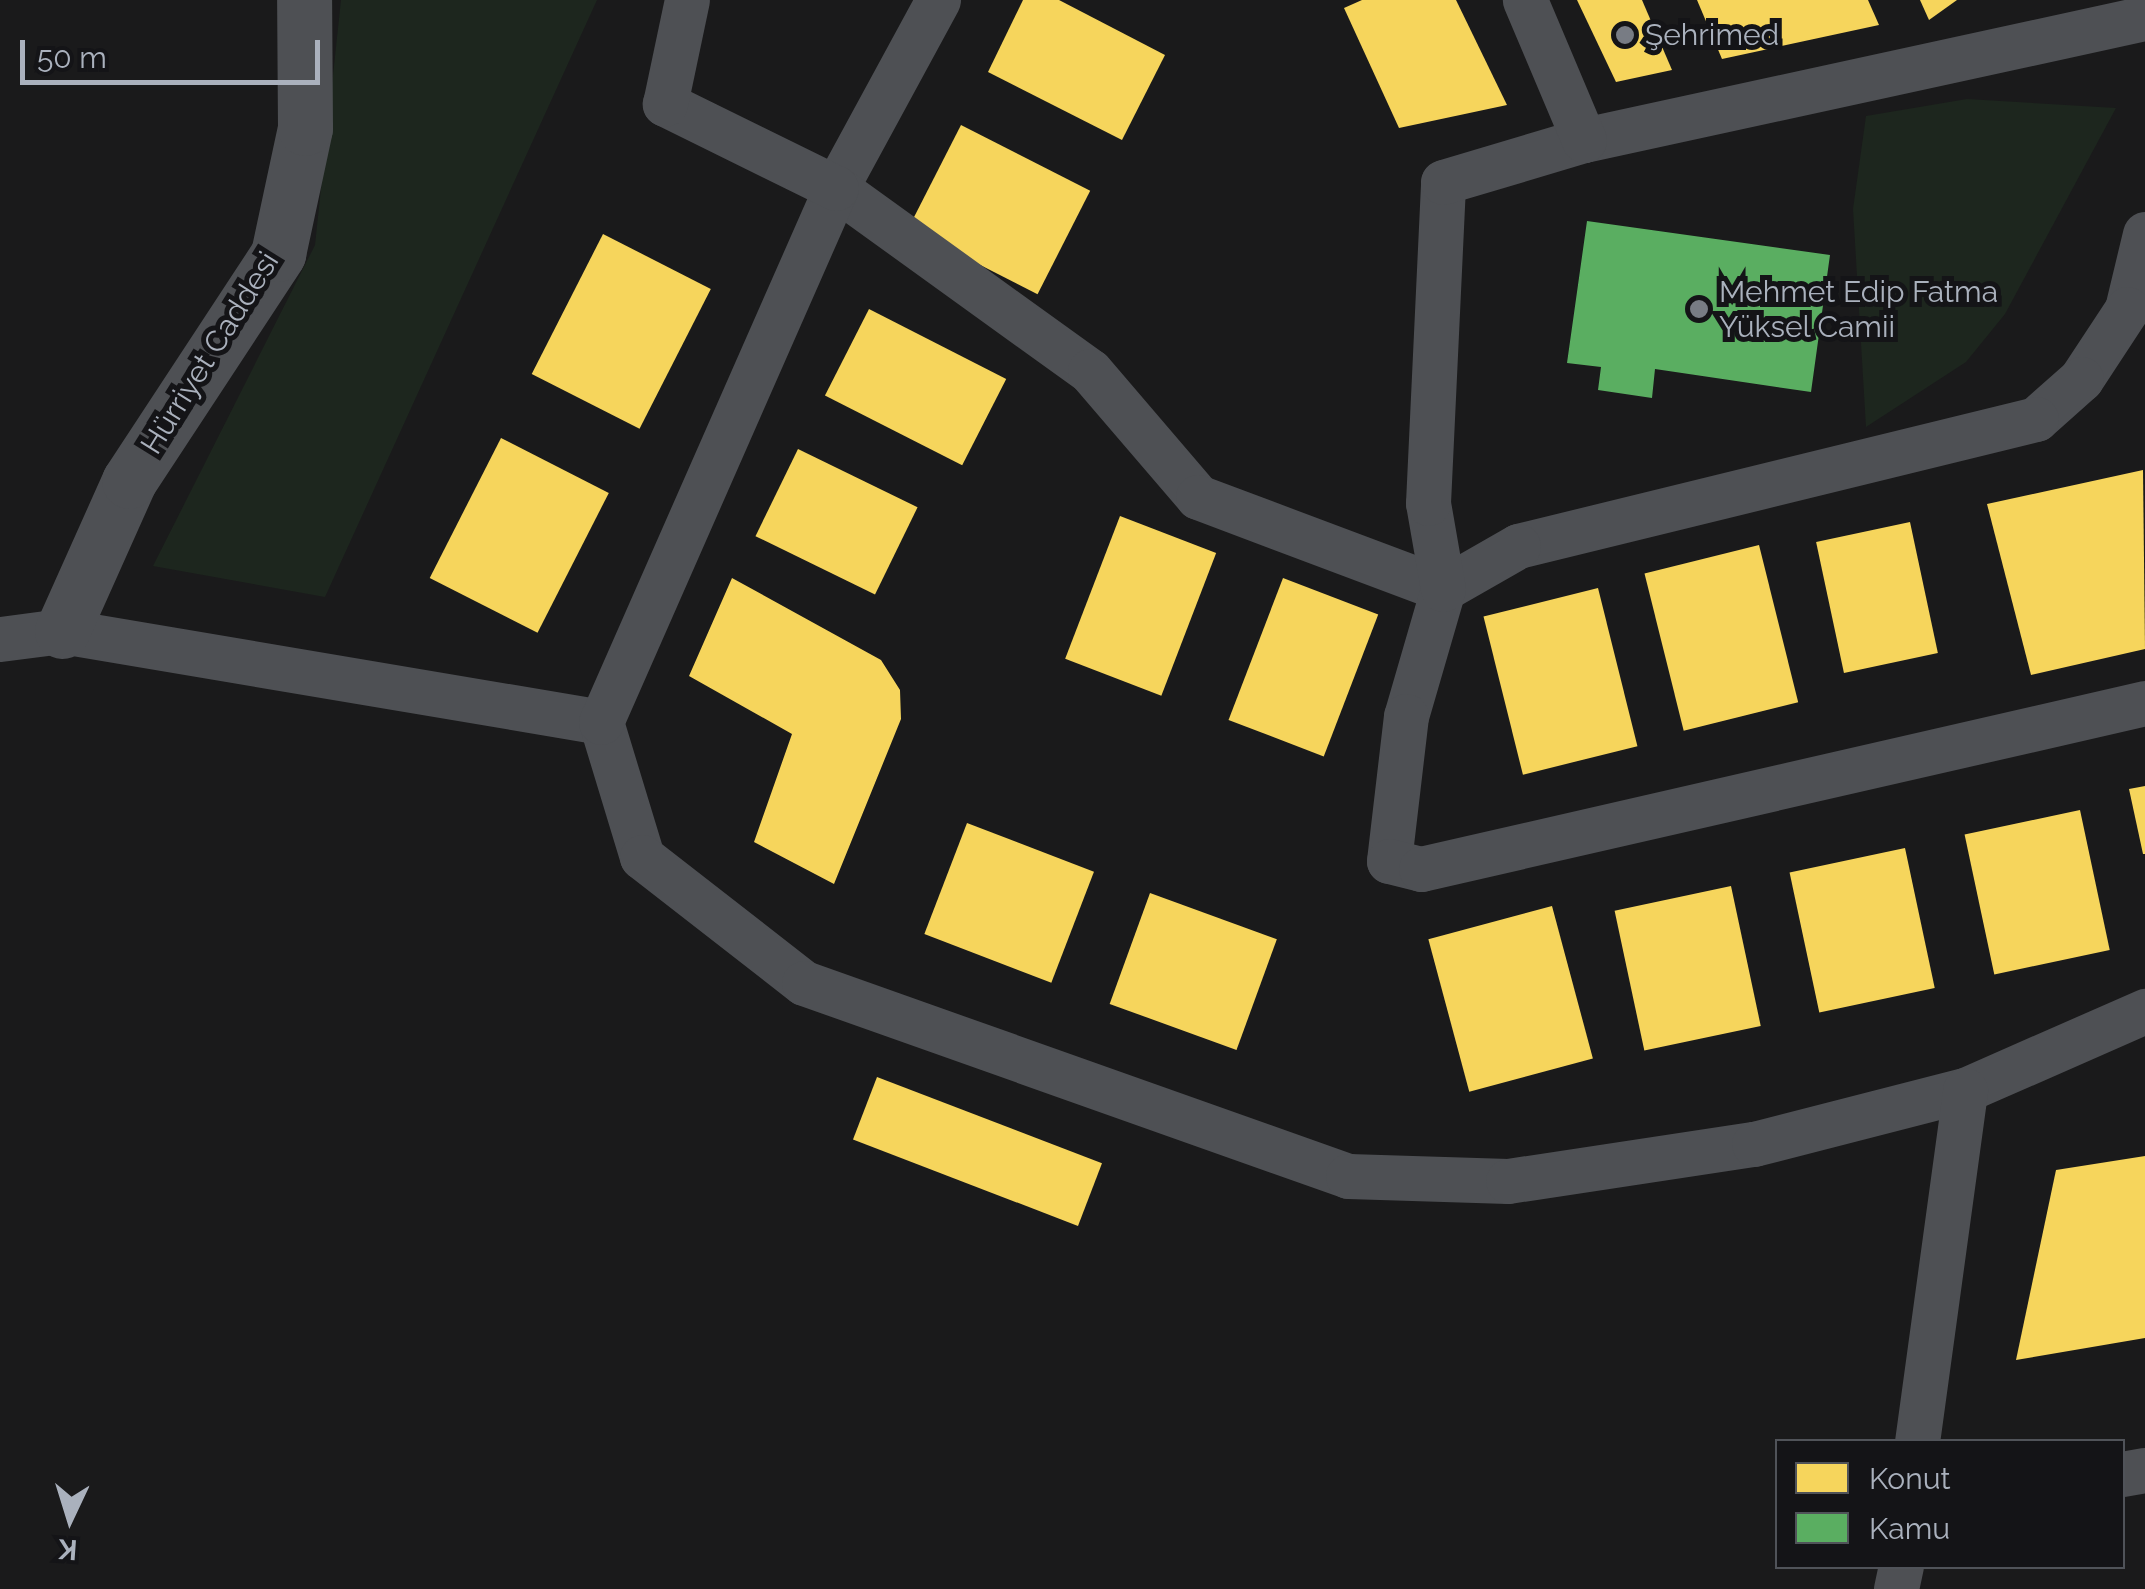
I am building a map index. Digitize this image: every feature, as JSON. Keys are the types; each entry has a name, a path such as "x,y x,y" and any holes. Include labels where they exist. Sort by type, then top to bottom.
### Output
{"street":[{"name":"Hürriyet Caddesi","path":"62,630 129,481 278,254 305,128 304,0"},
{"path":"687,0 666,104 836,188 1090,371 1198,496 1443,589"},
{"path":"938,0 836,188 601,722 642,857 804,983 1348,1176 1508,1181 1754,1144 1966,1090 2145,1011"},
{"path":"1525,0 1584,140"},
{"path":"2145,18 1584,140 1443,182 1428,503 1443,589 1390,804 1390,860 1421,869 2145,703"},
{"path":"1443,589 1518,546 2036,419 2136,326 2145,234"},
{"path":"0,639 62,630 601,722"},
{"path":"1917,1439 1966,1090"}],"shaded area":[{"path":"341,0 597,0 325,597 153,566 315,245"},
{"path":"1967,99 2116,108 2005,314 1966,362 1866,427 1853,209 1866,116"}],"building: Konut":[{"path":"1023,0 1059,0 1165,55 1122,140 988,72"},
{"path":"1362,0 1456,0 1507,105 1399,128 1344,8"},
{"name":"Şehrimed","path":"1577,0 1642,0 1672,70 1616,82"},
{"path":"1697,0 1868,0 1879,25 1722,59"},
{"path":"1920,0 1957,0 1929,20"},
{"path":"961,125 1090,191 1038,294 908,228"},
{"path":"603,234 711,289 640,429 532,374"},
{"path":"869,309 1006,379 962,465 825,395"},
{"path":"501,438 609,493 538,633 430,578"},
{"path":"798,449 918,507 875,594 755,536"},
{"path":"2143,470 2145,649 2031,675 1987,504"},
{"path":"1120,516 1216,553 1161,696 1065,659"},
{"path":"1910,522 1938,653 1844,673 1816,542"},
{"path":"1759,545 1798,702 1684,731 1645,574"},
{"path":"732,578 881,660 900,690 901,719 834,884 754,842 792,734 689,676"},
{"path":"1283,578 1378,615 1324,756 1229,720"},
{"path":"1598,588 1637,746 1523,775 1484,617"},
{"path":"2145,786 2145,854 2143,854 2129,789"},
{"path":"2080,810 2110,950 1994,974 1965,835"},
{"path":"967,823 1094,872 1051,983 924,934"},
{"path":"1905,848 1935,988 1819,1012 1790,873"},
{"path":"1731,886 1761,1026 1644,1051 1615,911"},
{"path":"1150,893 1277,939 1237,1050 1110,1004"},
{"path":"1552,906 1593,1059 1469,1092 1428,939"},
{"path":"877,1077 1102,1163 1078,1226 853,1140"},
{"path":"2145,1156 2145,1338 2016,1360 2056,1170"}],"building: Kamu":[{"name":"Mehmet Edip Fatma Yüksel Camii","path":"1587,221 1830,255 1811,392 1655,369 1652,398 1598,390 1601,367 1567,363"}],"place":[{"name":"Şehrimed","path":"1625,35"},
{"name":"Mehmet Edip Fatma Yüksel Camii","path":"1699,309"}]}
